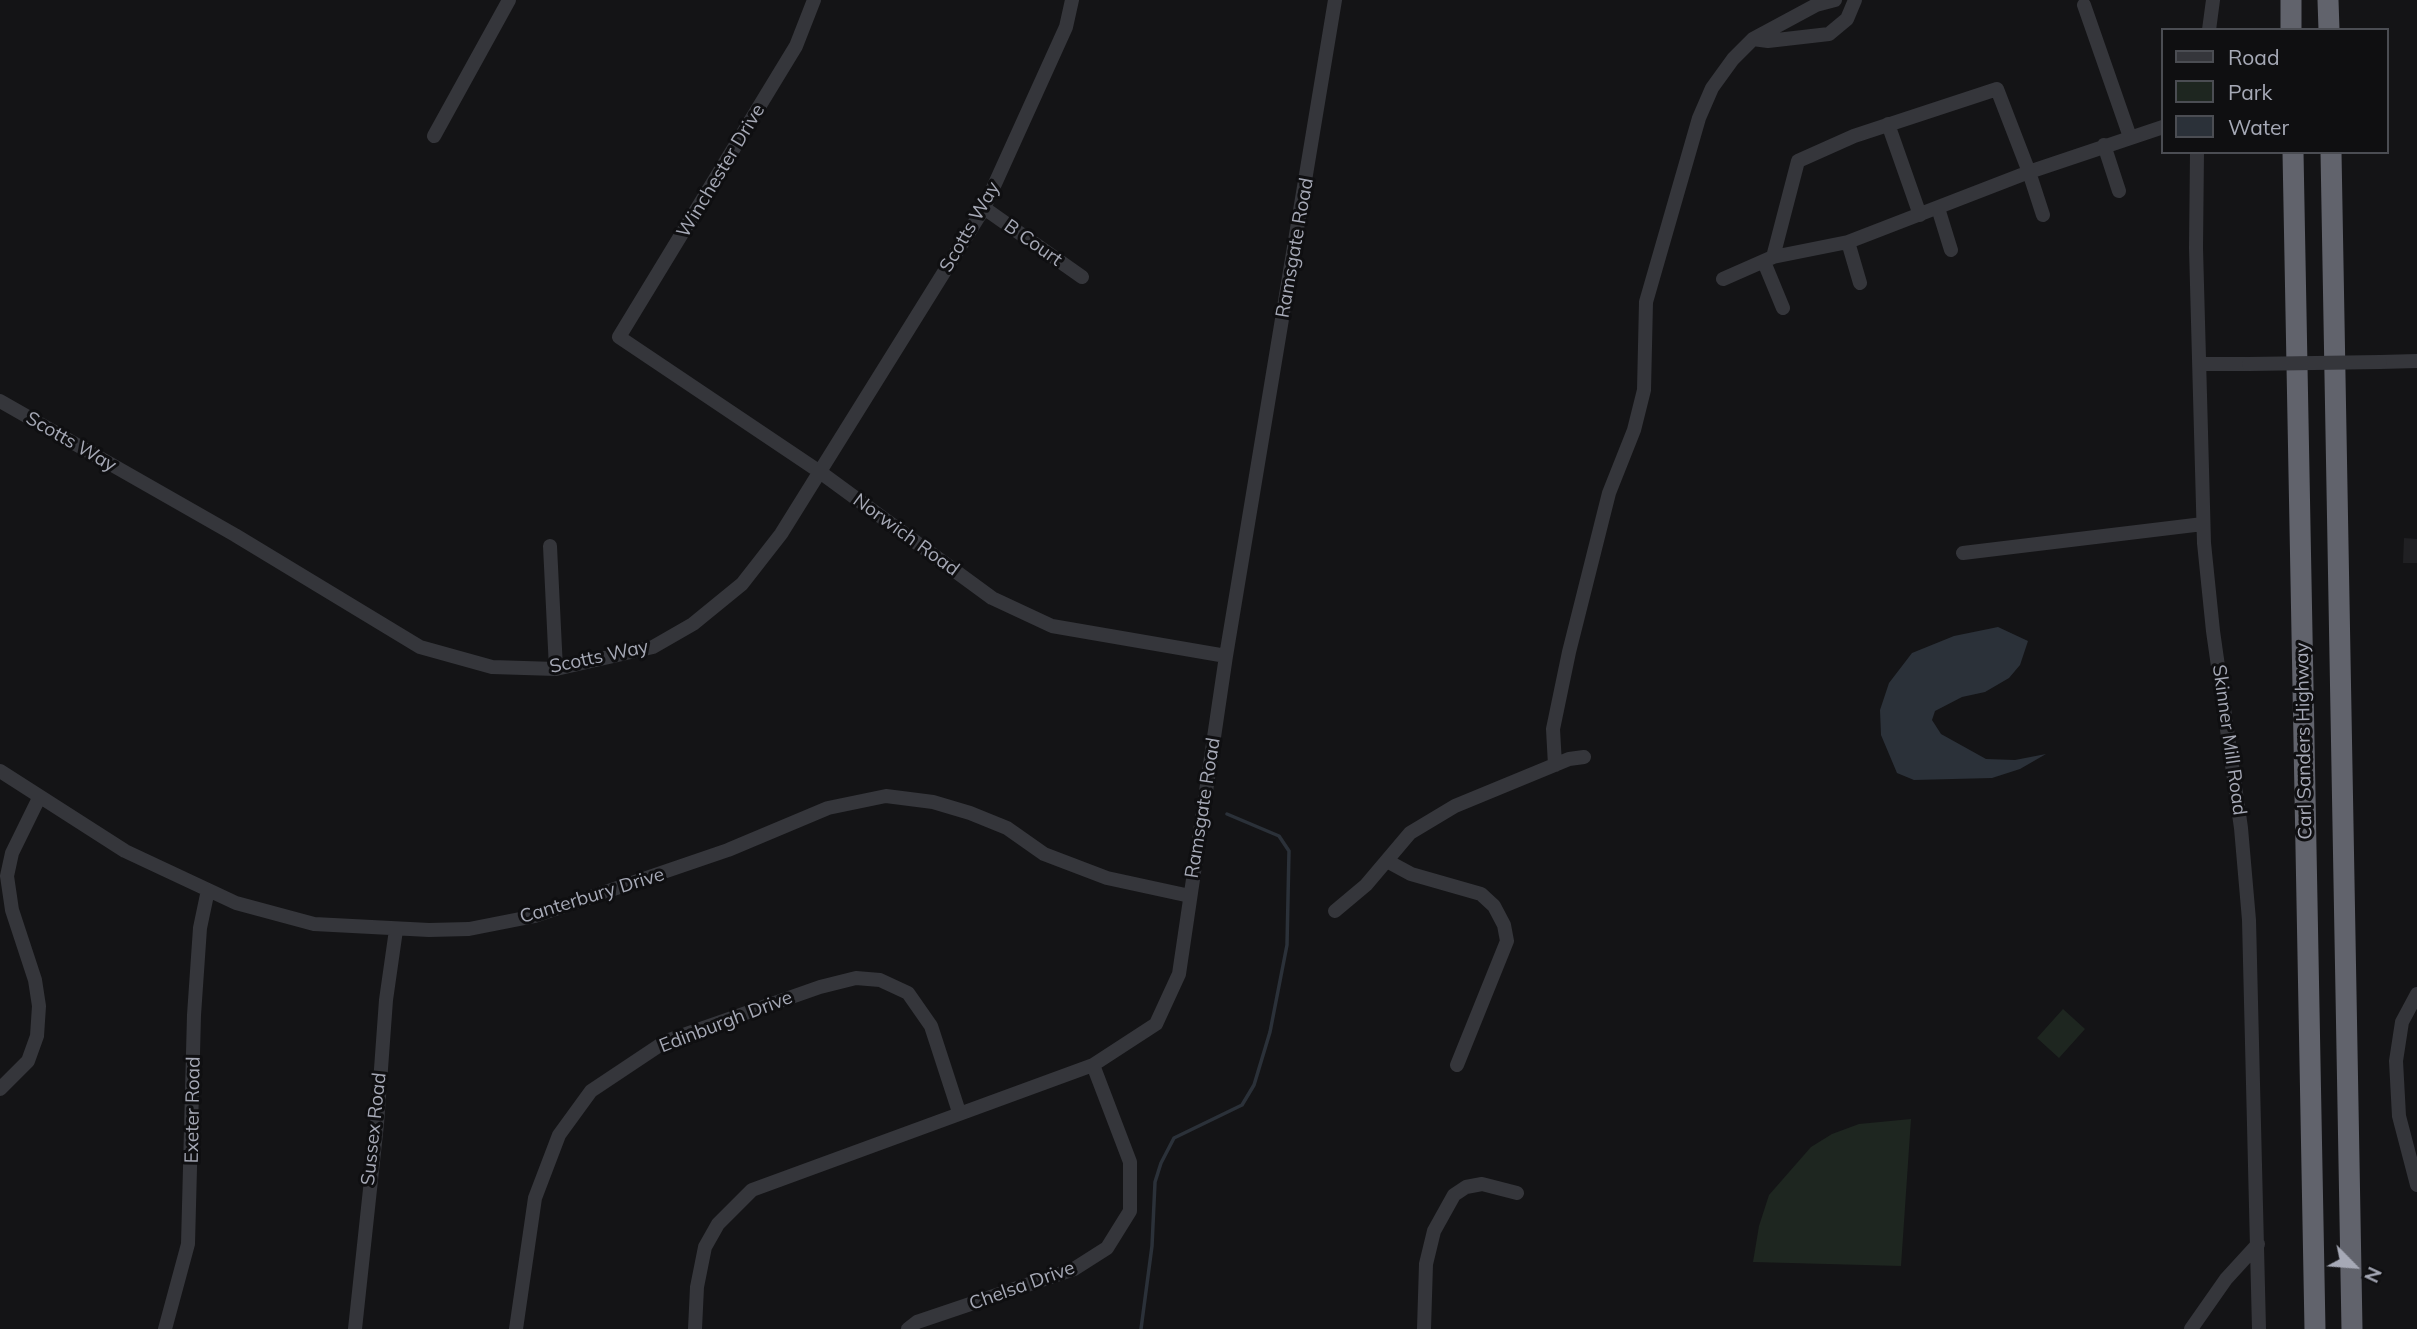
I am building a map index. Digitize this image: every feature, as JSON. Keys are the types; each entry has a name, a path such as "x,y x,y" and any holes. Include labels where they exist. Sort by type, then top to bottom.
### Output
{"highway":[{"path":"2291,0 2291,28"},
{"path":"2329,0 2329,28"},
{"name":"Carl Sanders Highway","path":"2293,154 2315,1329"},
{"name":"Carl Sanders Highway","path":"2331,154 2352,1329"}],"street":[{"path":"434,136 509,0"},
{"name":"Winchester Drive","path":"619,337 796,46 814,0"},
{"name":"Scotts Way","path":"0,401 235,535 420,647 492,667 556,669 653,647 693,624 742,584 782,534 984,208 1066,27 1072,0"},
{"name":"Ramsgate Road","path":"695,1329 697,1287 705,1247 718,1224 752,1191 959,1112 1093,1065 1156,1024 1179,974 1226,656 1335,0"},
{"path":"1555,765 1553,729 1569,652 1609,493 1634,430 1644,390 1646,303 1699,118 1712,88 1733,59 1754,39 1816,5 1835,0"},
{"path":"1754,39 1768,41 1829,34 1847,19 1855,0"},
{"path":"2209,28 2213,0"},
{"path":"2084,5 2130,137"},
{"path":"1783,308 1769,259 1798,161 1888,124 1997,89 2043,215"},
{"path":"1888,124 1920,215"},
{"path":"1723,279 1769,259 1848,242 2029,172 2162,127"},
{"path":"2104,145 2119,191"},
{"name":"Skinner Mill Road","path":"2197,154 2203,524 2211,619 2241,828 2249,920 2259,1329"},
{"name":"B Court","path":"984,208 1082,277"},
{"path":"1938,208 1951,250"},
{"path":"1848,242 1860,284"},
{"name":"Norwich Road","path":"619,337 820,472 992,598 1052,626 1226,656"},
{"path":"2200,364 2417,361"},
{"path":"1963,553 2203,524"},
{"path":"550,547 556,669"},
{"path":"1335,911 1348,904 1410,833 1455,806 1555,765 1584,757"},
{"name":"Canterbury Drive","path":"0,771 39,799 125,851 236,903 314,924 396,930 469,929 535,916 716,855 828,808 886,796 933,802 970,813 1007,828 1044,853 1107,878 1190,896"},
{"path":"0,1089 28,1061 37,1036 40,1006 12,910 7,876 12,853 39,799"},
{"path":"1387,861 1411,874 1481,894 1494,906 1504,925 1507,941 1457,1065"},
{"name":"Exeter Road","path":"165,1329 188,1244 195,1002 200,929 208,890"},
{"name":"Sussex Road","path":"355,1329 377,1125 386,1000 396,930"},
{"name":"Edinburgh Drive","path":"516,1329 535,1198 559,1135 591,1091 666,1041 820,987 856,978 880,980 908,993 931,1026 959,1112"},
{"path":"2417,993 2402,1022 2396,1061 2399,1116 2417,1185"},
{"name":"Chelsa Drive","path":"908,1329 917,1322 1074,1269 1107,1248 1130,1211 1130,1161 1093,1065"},
{"path":"1424,1329 1426,1264 1434,1231 1454,1195 1466,1187 1482,1184 1517,1193"},
{"path":"2191,1329 2226,1279 2258,1244"}],"shaded area":[{"path":"2404,538 2417,539 2417,563 2403,563"}],"green space":[{"path":"2063,1009 2085,1029 2059,1058 2037,1038"},
{"path":"1911,1119 1901,1266 1753,1262 1759,1226 1769,1195 1811,1147 1832,1134 1859,1124"}],"water":[{"path":"1998,627 2028,641 2020,665 2009,678 1985,692 1962,697 1935,711 1932,720 1941,734 1986,759 2015,760 2046,754 2020,769 1992,778 1914,780 1897,773 1881,735 1880,710 1889,683 1912,653 1954,636"}],"waterway":[{"path":"1141,1329 1152,1246 1155,1182 1161,1163 1174,1138 1242,1105 1254,1085 1270,1032 1287,945 1289,851 1279,836 1227,814"}]}
